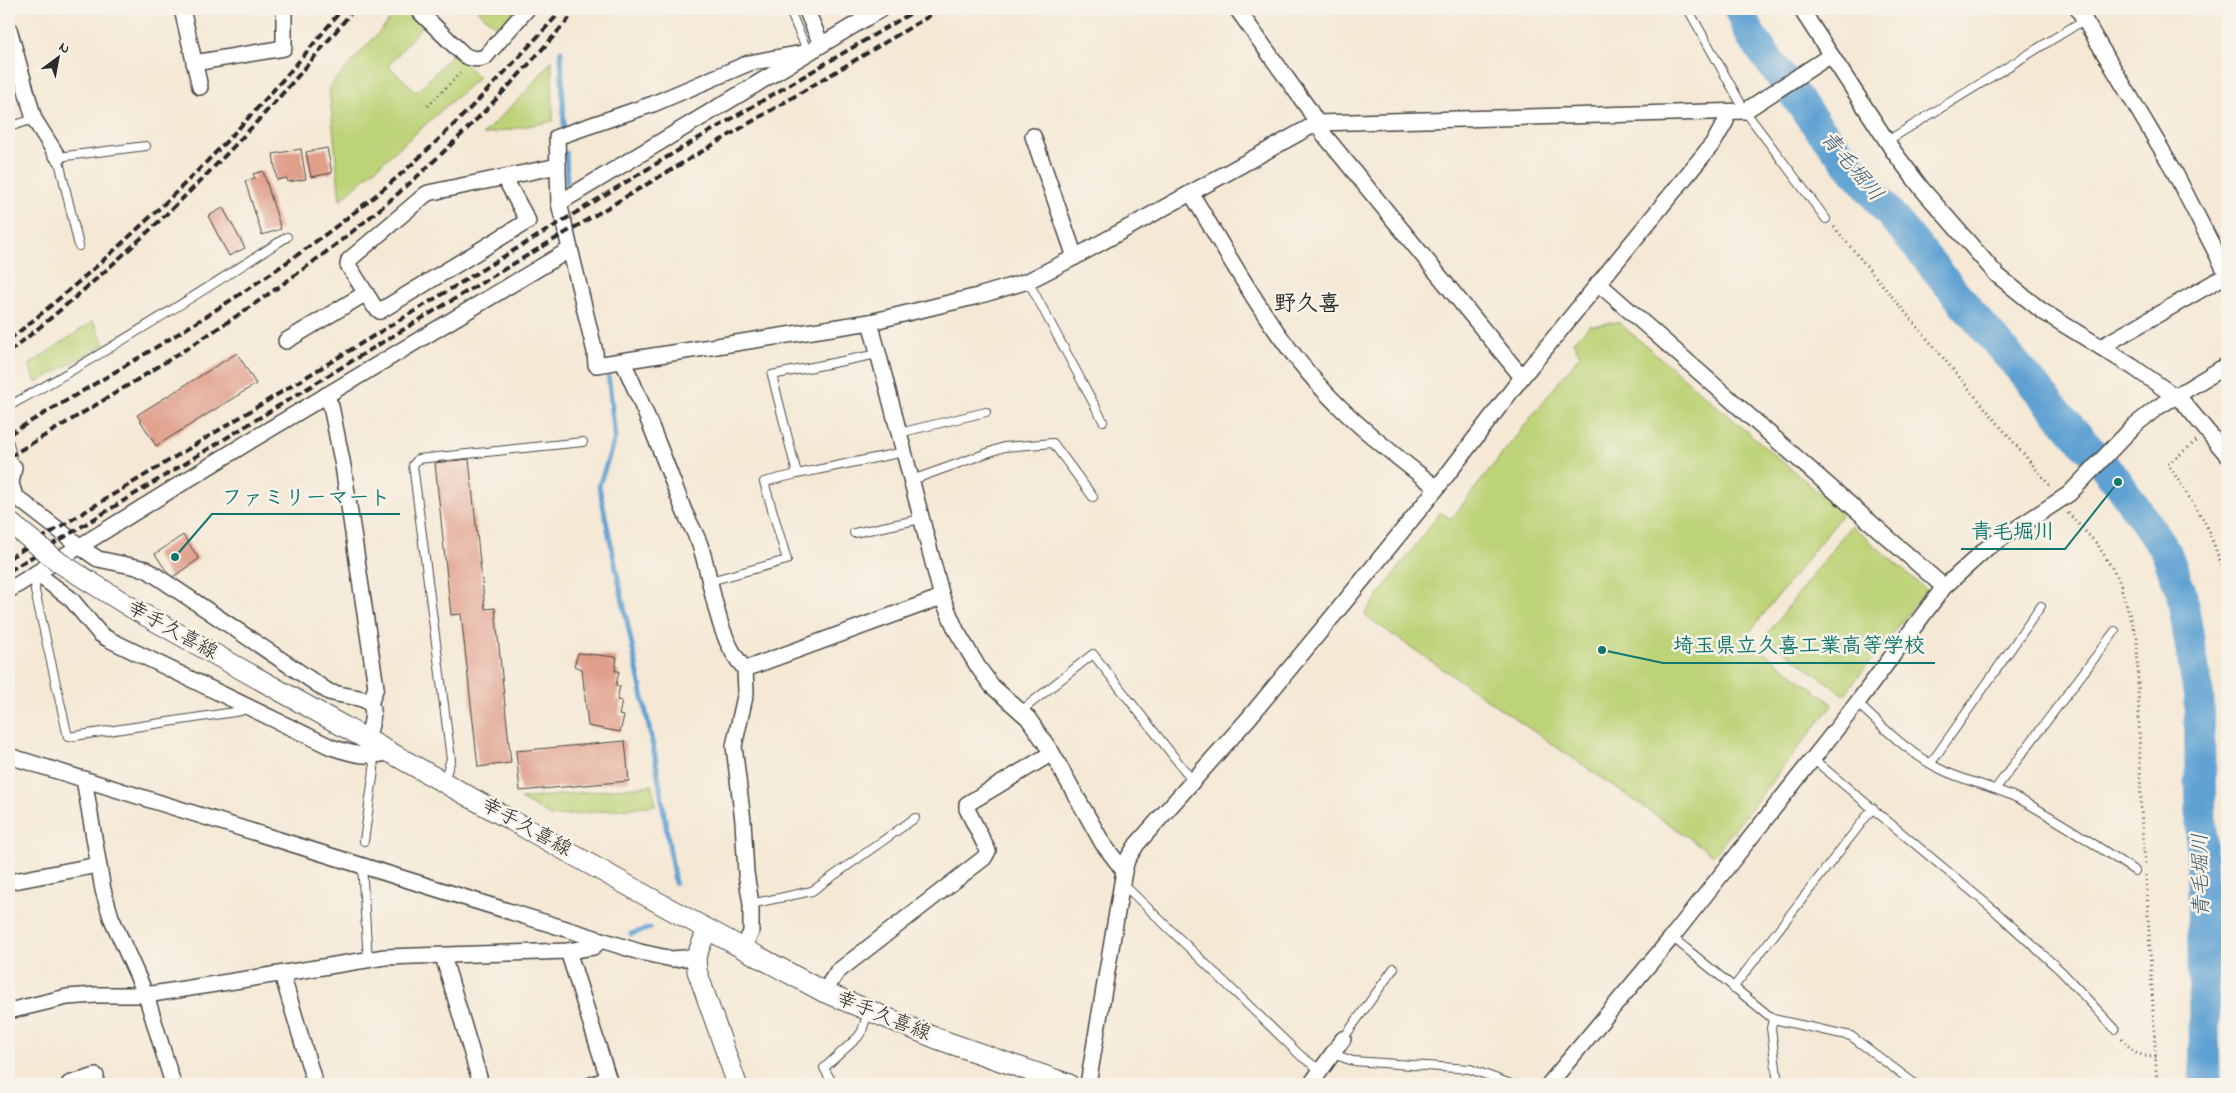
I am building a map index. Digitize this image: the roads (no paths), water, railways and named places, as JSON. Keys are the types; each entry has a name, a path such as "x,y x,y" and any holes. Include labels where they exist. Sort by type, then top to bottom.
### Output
{"main road":[{"name":"幸手久喜線","path":"9,522 60,563 132,608 377,749 444,782 707,930 824,992 868,1012 1068,1084"}],"street":[{"path":"182,9 200,87"},
{"path":"194,63 284,48 284,9"},
{"path":"420,9 421,13 464,55 471,59 485,57 527,9"},
{"path":"806,9 821,44"},
{"path":"559,203 879,9"},
{"path":"1237,9 1331,144 1522,377"},
{"path":"1801,9 1827,58 1922,189 1997,275 2042,311 2174,395 2192,411 2207,433 2227,456"},
{"path":"2081,15 2172,167 2227,276 2106,342 2101,347"},
{"path":"9,29 34,119 58,157"},
{"path":"808,52 749,63 654,104 557,137 559,203 595,352 596,365 870,322 978,296 1028,281 1317,123 1725,112 1748,109 1827,58"},
{"path":"1088,1084 1123,877 1127,860 1137,844 1248,719 1437,488 1522,377 1714,142 1726,121 1725,112"},
{"path":"1032,136 1075,257"},
{"path":"508,177 509,186 528,221 380,311 348,265 349,260 424,195 558,166"},
{"path":"1191,193 1262,311 1285,343 1345,412 1390,452 1437,488"},
{"path":"9,590 326,395 569,250"},
{"path":"1598,283 1944,588"},
{"path":"286,340 366,293"},
{"path":"870,322 942,597 956,630 978,667 992,686 1021,711 1052,753 1123,877"},
{"path":"623,362 670,474 681,506 700,544 723,632 734,657 745,669 746,692 734,746 744,821 746,873 751,904 751,932 743,949"},
{"path":"1549,1084 1672,937 1857,703 1944,588 1987,548 2069,494 2135,425 2174,395 2227,365"},
{"path":"326,395 331,406 343,466 376,686 370,704"},
{"path":"14,467 11,484 15,496 78,546 98,559 146,569 329,692 360,697 370,704 374,716 377,749 356,755 331,747 100,634 71,599 36,573"},
{"path":"745,669 942,597"},
{"path":"824,992 838,972 984,858 988,851 986,844 966,810 967,804 1052,753"},
{"path":"9,756 362,864 601,940 663,958 696,957"},
{"path":"84,779 98,865 111,918 146,996 173,1084"},
{"path":"9,882 98,865"},
{"path":"707,930 696,957 697,971 737,1084"},
{"path":"9,1011 68,998 96,995 146,996 385,957 568,952 593,947 601,940"},
{"path":"568,952 609,1082 594,1084"},
{"path":"443,956 481,1084"},
{"path":"282,974 315,1084"},
{"path":"1311,1084 1343,1039"},
{"path":"69,1084 96,1076"}],"lane":[{"path":"789,9 808,52"},
{"path":"1688,9 1748,109 1826,219"},
{"path":"1887,141 2081,15"},
{"path":"9,127 34,119"},
{"path":"79,246 58,157 146,146"},
{"path":"9,406 131,336 287,236"},
{"path":"1028,281 1103,421"},
{"path":"797,474 772,375 878,354"},
{"path":"899,433 986,412"},
{"path":"444,782 451,759 413,466 418,459 583,442"},
{"path":"9,443 14,467"},
{"path":"912,480 1004,447 1053,443 1093,497"},
{"path":"710,581 787,560 764,482 904,452"},
{"path":"854,533 922,519"},
{"path":"36,573 35,591 68,737 241,711 249,706"},
{"path":"1931,763 2041,606"},
{"path":"1996,788 2115,631"},
{"path":"1021,711 1093,654 1192,781"},
{"path":"1857,703 1886,730 1931,763 1962,778 1996,788 2059,822 2135,871"},
{"path":"364,841 377,749"},
{"path":"1813,758 2008,922 2062,972 2115,1029"},
{"path":"1733,988 1873,808"},
{"path":"751,904 812,891 915,818"},
{"path":"362,864 368,961"},
{"path":"1123,877 1301,1056 1321,1071"},
{"path":"1672,937 1773,1019 1851,1036 1915,1084"},
{"path":"1343,1039 1394,968"},
{"path":"833,1084 824,1068 858,1037 868,1012"},
{"path":"1773,1019 1771,1028 1778,1084"},
{"path":"1333,1054 1353,1061 1470,1069 1511,1084"}],"waterway":[{"name":"青毛堀川","path":"1739,9 1751,36 1815,123 1980,323 2118,482 2166,552 2181,591 2199,698 2205,1084"},
{"path":"561,51 564,128"},
{"path":"566,153 567,184"},
{"path":"608,372 615,438 599,486 655,756 675,883"},
{"path":"631,934 650,928"}],"railway":[{"path":"9,340 99,264 185,184 266,99 342,9"},
{"path":"9,352 102,274 191,190 275,102 354,9"},
{"path":"9,434 203,318 297,255 342,222 387,186 434,144 563,9"},
{"path":"9,457 188,348 274,290 358,227 417,177 473,123 577,9"},
{"path":"9,558 682,148 918,9"},
{"path":"9,571 414,323 941,9"}],"place":[{"name":"青毛堀川","path":"2118,482"},
{"name":"ファミリーマート","path":"175,557"},
{"name":"埼玉県立久喜工業高等学校","path":"1602,650"}],"district":[{"name":"野久喜","path":"1307,305"}]}
